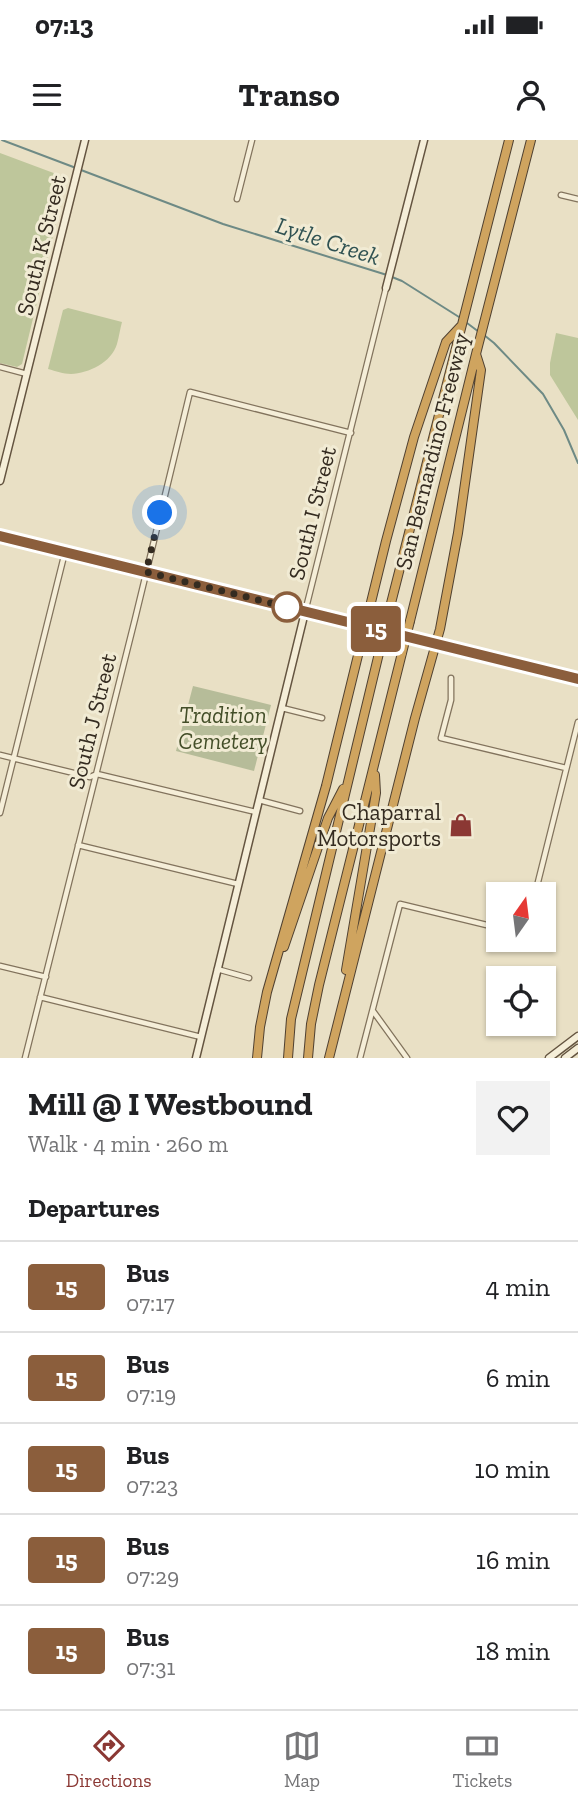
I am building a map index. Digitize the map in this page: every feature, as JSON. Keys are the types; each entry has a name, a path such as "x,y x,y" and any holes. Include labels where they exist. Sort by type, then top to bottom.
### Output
{"highway":[{"name":"San Bernardino Freeway","path":"288,1058 291,1019 388,615 509,140"},
{"name":"San Bernardino Freeway","path":"307,1058 319,985 531,140"},
{"path":"258,1058 260,1027 267,992 326,786 414,437 446,342 461,326"},
{"path":"329,1058 440,629 458,533 481,370 476,354"},
{"path":"329,1058 328,1049 349,955 376,793 374,768"},
{"path":"258,1058 271,993 301,895 328,818 351,774"}],"street":[{"name":"South K Street","path":"0,481 3,454 27,374 85,140"},
{"path":"237,199 253,140"},
{"name":"South I Street","path":"196,1058 424,140"},
{"path":"561,195 578,199"},
{"path":"0,367 27,374"},
{"name":"South J Street","path":"25,1058 190,392 351,433"},
{"path":"0,536 578,679"},
{"path":"0,813 65,552"},
{"path":"452,678 451,700 441,738 566,768"},
{"path":"282,708 322,718"},
{"path":"538,882 578,722"},
{"path":"0,755 90,777 97,774 256,812"},
{"path":"259,800 300,811"},
{"path":"78,845 238,884"},
{"path":"360,1058 400,904 486,925"},
{"path":"0,966 46,977"},
{"path":"217,970 249,978"},
{"path":"40,997 201,1037"},
{"path":"373,1011 407,1058"},
{"path":"548,1058 578,1036"},
{"path":"565,1058 578,1048"}],"green space":[{"path":"0,153 67,178 22,364 17,367 0,363"},
{"path":"68,308 122,322 117,344 110,357 85,372 71,374 48,369 63,310"},
{"path":"556,333 578,338 578,420 550,375"},
{"name":"Tradition Cemetery","path":"193,686 271,705 254,771 176,751"}],"waterway":[{"name":"Lytle Creek","path":"2,140 76,168"},
{"name":"Lytle Creek","path":"81,170 223,224 387,275"},
{"name":"Lytle Creek","path":"392,277 459,317"},
{"name":"Lytle Creek","path":"467,323 479,332"},
{"name":"Lytle Creek","path":"484,335 543,394 564,430 578,463"}],"bus line":[{"name":"15","path":"0,536 578,679"}],"place":[{"name":"Chaparral Motorsports","path":"461,825"}],"route":[{"path":"160,513 146,572 287,607"}]}
